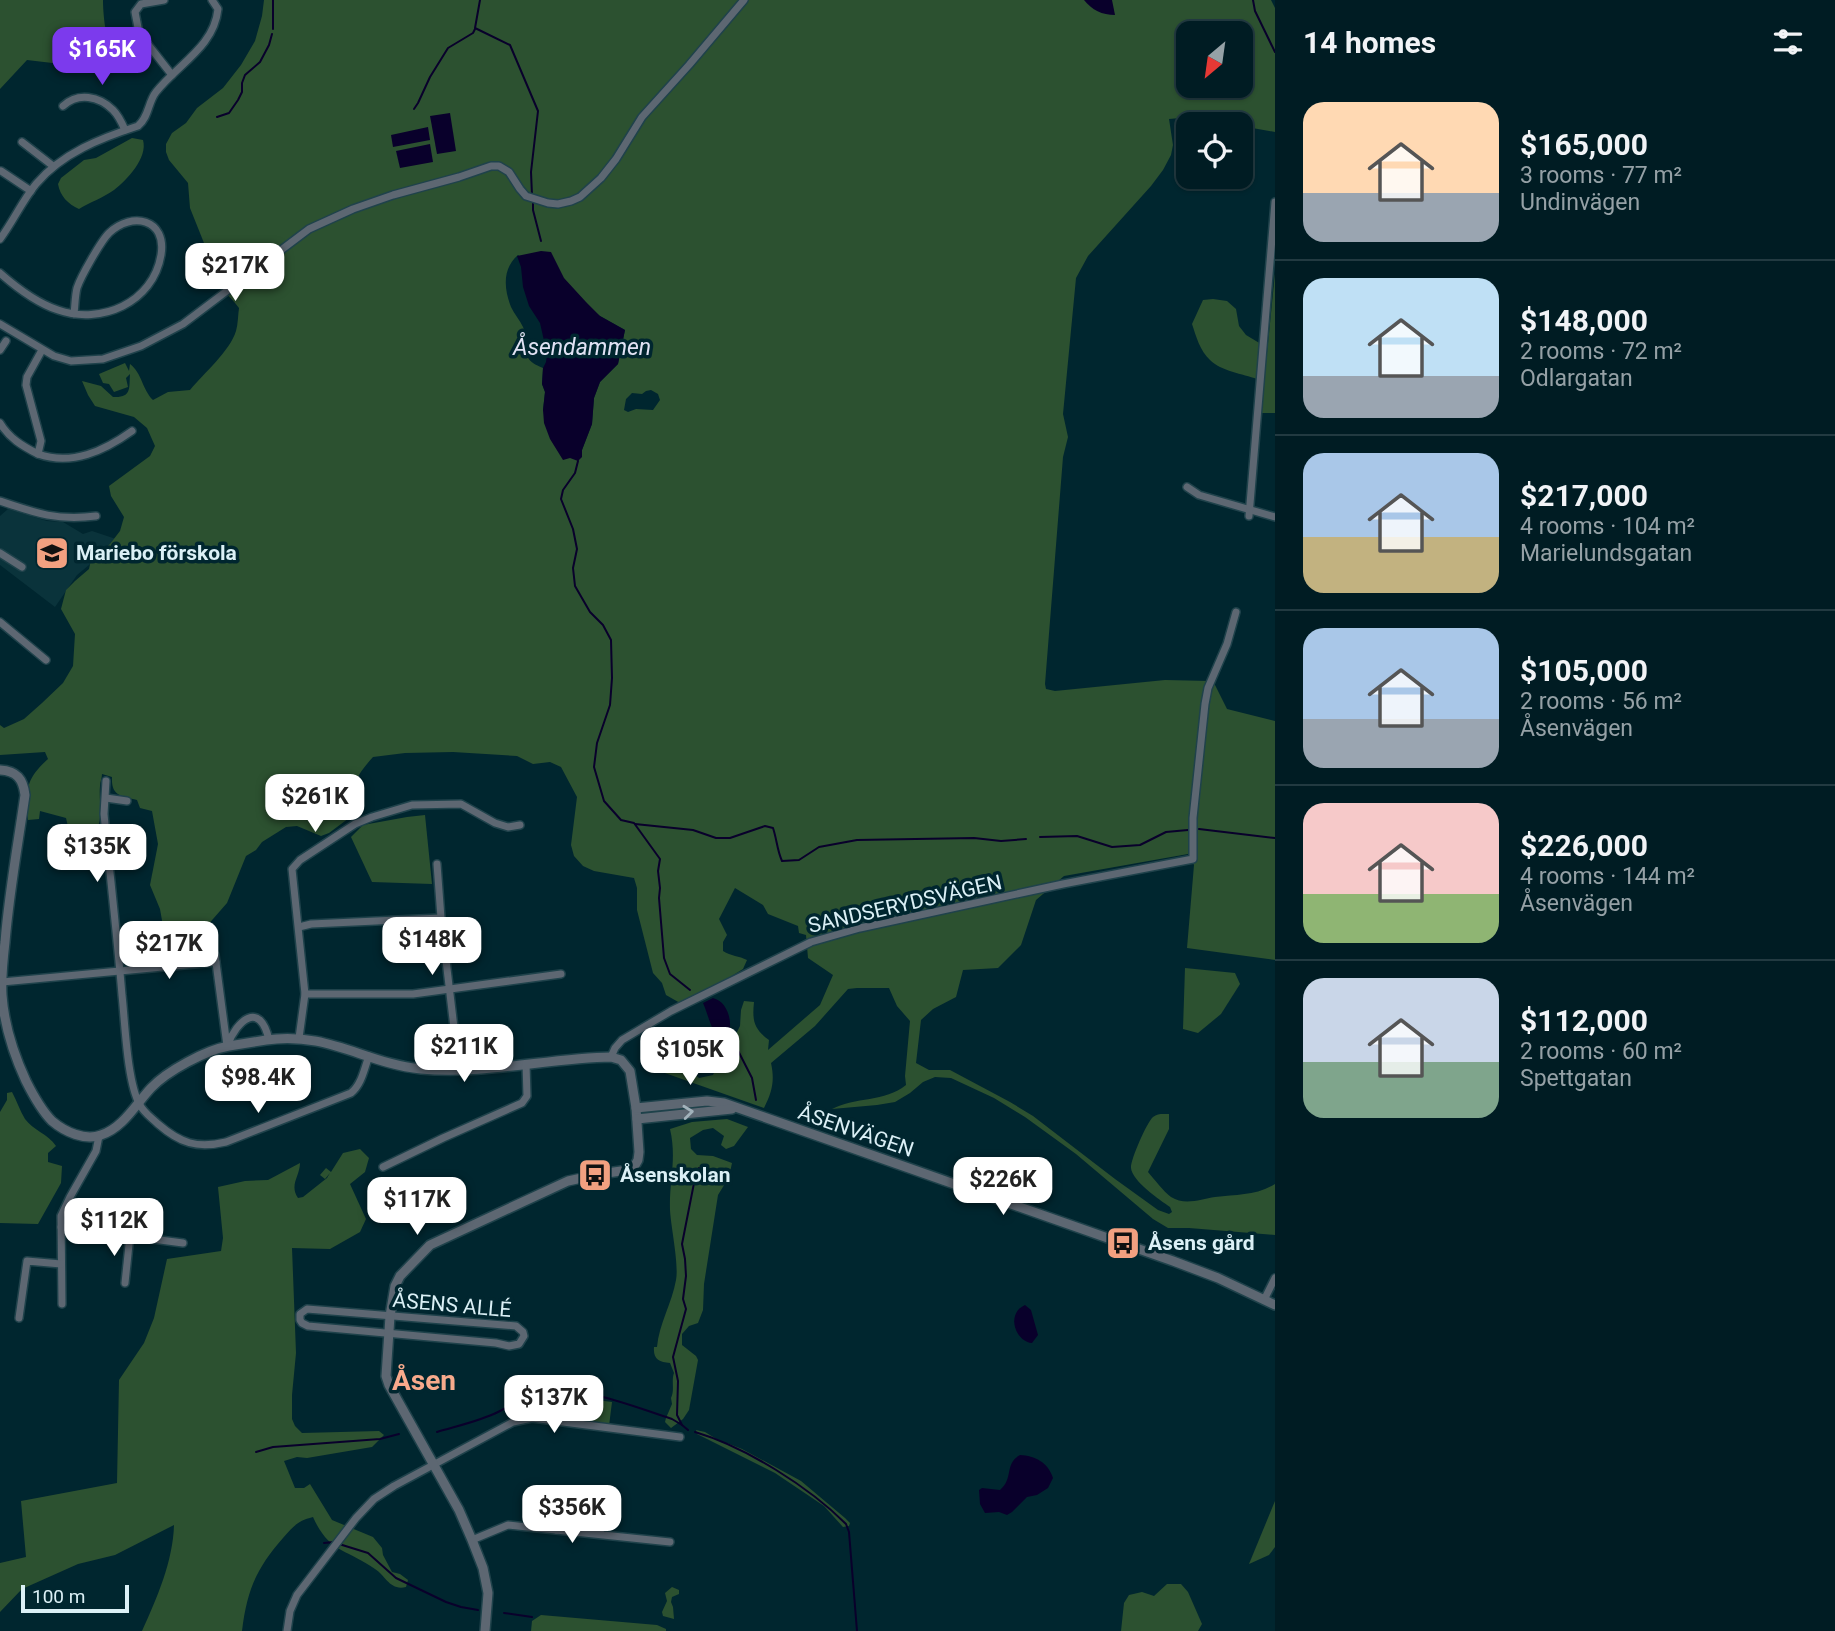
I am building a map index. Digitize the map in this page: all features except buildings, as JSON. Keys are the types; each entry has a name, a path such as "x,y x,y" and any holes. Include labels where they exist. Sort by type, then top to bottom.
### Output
{"street":[{"path":"164,0 141,4 135,12 139,33 172,75"},
{"path":"0,239 31,191 54,166 83,148 142,122 154,94 210,36 218,9 212,0"},
{"path":"0,324 62,359 103,359 141,346 183,324 309,229 390,196 491,166 499,166 509,172 526,196 548,203 564,203 580,197 601,178 642,117 744,0"},
{"path":"63,106 75,97 100,101 114,111 125,130"},
{"path":"22,142 54,166"},
{"path":"1,171 31,191"},
{"path":"1249,513 1275,202"},
{"path":"0,273 46,305 74,314 89,316 115,310 126,305 146,288 157,267 161,255 160,237 152,225 144,220 125,222 104,239 77,287 74,314"},
{"path":"0,350 6,341"},
{"path":"38,454 41,441 26,385 27,377 42,350"},
{"path":"0,423 13,439 46,457 86,456 109,447 132,431"},
{"path":"1187,487 1199,495 1249,513 1275,517"},
{"path":"0,501 48,516 96,516"},
{"path":"0,553 22,567"},
{"name":"SANDSERYDSVÄGEN","path":"611,1057 622,1040 661,1017 811,942 860,928 1193,859 1193,818 1205,704 1208,688 1227,644 1236,612"},
{"path":"0,622 46,660"},
{"path":"0,770 18,776 25,795 7,916 2,982 10,1040 20,1069 37,1102 49,1118 69,1132 99,1136 110,1131 165,1075 227,1046 269,1040 299,1038 332,1044 417,1068 459,1070 611,1057 621,1060 630,1071 639,1152 634,1167 568,1181 430,1245 400,1276 395,1286 386,1376 459,1510 483,1568 488,1593 485,1631"},
{"path":"106,781 104,814 132,1087 144,1112 180,1140 192,1144 217,1145 351,1093 357,1089 369,1056"},
{"path":"106,798 127,801"},
{"path":"299,1038 305,994 292,869 300,860 340,833 372,817 412,805 461,804 495,823 508,827 520,825"},
{"path":"437,864 459,1070"},
{"path":"299,927 311,924 441,918"},
{"path":"2,982 215,959 227,1046"},
{"path":"305,994 413,994 561,974"},
{"path":"227,1046 240,1023 248,1018 262,1021 269,1040"},
{"path":"383,1167 522,1103 527,1096 526,1064"},
{"name":"ÅSENVÄGEN","path":"636,1108 707,1101 724,1103 1173,1261 1218,1278 1275,1305"},
{"name":"ÅSENVÄGEN","path":"637,1119 740,1109"},
{"path":"62,1304 61,1216 96,1151 99,1136"},
{"path":"61,1227 183,1243"},
{"path":"125,1283 130,1235"},
{"path":"19,1318 27,1261 61,1264"},
{"path":"1264,1300 1275,1278"},
{"name":"ÅSENS ALLÉ","path":"307,1309 516,1326 524,1336 515,1346 389,1334 308,1326 302,1322 300,1314 307,1309"},
{"path":"288,1631 290,1611 297,1595 356,1518 374,1499 513,1422 526,1418 680,1437"},
{"path":"556,1530 560,1499 581,1500 603,1503 600,1534"},
{"path":"472,1540 508,1525 670,1542"}],"shaded area":[{"name":"Mariebo förskola","path":"8,509 47,521 63,522 83,534 92,531 119,540 77,575 55,607 0,565 0,516"}],"green space":[{"path":"0,0 103,0 107,37 120,61 120,71 27,60 0,89"},
{"path":"264,0 1271,0 1275,8 1275,132 1253,128 1253,112 1176,112 1176,119 1169,119 1173,145 1163,170 1088,256 1076,278 1063,414 1068,437 1063,457 1045,684 1046,689 1055,691 1165,680 1210,681 1215,685 1227,709 1275,721 1275,960 1187,948 1194,865 1188,854 1064,876 1036,900 1021,945 998,968 963,970 956,997 933,1009 921,1020 916,1063 929,1070 950,1070 1010,1102 1033,1116 1158,1210 1169,1214 1172,1212 1170,1207 1136,1179 1131,1164 1150,1120 1157,1115 1169,1114 1169,1129 1148,1172 1159,1185 1176,1200 1187,1201 1253,1193 1275,1184 1275,1235 1168,1228 1025,1117 994,1098 951,1078 935,1077 923,1082 895,1102 832,1109 889,1094 906,1085 910,1021 897,1006 889,988 848,989 815,1026 771,1063 772,1086 764,1108 662,1072 660,1065 673,1063 699,1078 713,1075 740,1026 744,1001 754,1002 755,1024 769,1040 768,1050 820,1005 833,975 808,958 806,935 799,933 798,926 768,914 763,905 735,888 719,919 727,935 723,942 723,951 747,960 743,969 700,996 680,1003 666,995 662,983 653,973 637,910 634,878 594,871 583,866 574,856 571,845 577,797 561,767 550,762 533,764 517,756 453,752 373,757 355,783 353,815 321,836 297,826 286,827 262,842 246,856 227,903 206,927 163,926 160,909 150,885 158,844 152,811 140,808 137,800 115,792 112,777 102,774 100,819 94,832 88,837 78,840 70,835 66,818 40,811 39,819 28,820 29,786 35,773 48,759 45,752 0,755 0,725 4,728 24,719 63,683 73,666 75,634 61,609 66,590 89,569 91,560 110,544 120,531 124,517 111,496 109,486 150,456 155,446 147,428 134,417 95,406 82,381 101,386 113,397 124,396 129,388 130,374 126,378 128,387 114,392 109,384 103,383 99,374 125,363 129,371 130,364 134,368 153,400 168,392 190,390 233,339 239,308 204,272 210,258 190,208 188,183 169,160 166,144 172,133 186,123 197,108 223,88 255,41","holes":["518,255 600,316 625,330 618,364 600,382 594,398 592,424 582,457 570,458 543,410 543,368 527,355 523,327 511,307 507,293 509,266","651,390 658,394 660,400 653,410 624,410 626,399 632,393 642,394"]},
{"path":"132,138 143,140 144,147 135,168 119,186 79,209 65,199 58,184 61,178 84,160 96,158"},
{"path":"1275,273 1275,413 1261,413"},
{"path":"1203,300 1227,301 1236,309 1239,326 1246,335 1261,344 1257,379 1220,367 1210,360 1201,348 1192,324"},
{"path":"425,815 432,884 372,882 351,837 363,825"},
{"path":"1185,968 1235,973 1240,984 1221,1014 1198,1033 1183,1029"},
{"path":"12,1092 25,1119 56,1146 48,1153 48,1162 62,1166 61,1183 38,1224 0,1223 0,1112 7,1100 7,1093"},
{"path":"727,1119 748,1127 734,1146 726,1149 721,1145 724,1136 713,1128 703,1130 690,1138 691,1149 697,1155 713,1156 732,1163 729,1177 718,1195 704,1284 703,1310 698,1323 689,1326 682,1334 682,1345 698,1360 689,1410 683,1419 671,1428 665,1422 672,1404 674,1373 670,1363 658,1359 654,1351 677,1273 670,1210 673,1150 670,1129 692,1122"},
{"path":"360,1149 369,1158 365,1172 350,1184 366,1219 360,1232 330,1249 292,1248 296,1353 292,1419 302,1433 379,1431 384,1435 372,1447 284,1461 295,1488 304,1488 310,1484 332,1520 373,1537 382,1548 392,1572 408,1580 406,1587 392,1585 365,1562 332,1544 313,1517 293,1527 259,1570 250,1592 242,1631 142,1631 167,1566 174,1525 115,1555 78,1564 22,1589 0,1612 0,1563 26,1557 21,1501 117,1483 119,1380 144,1343 154,1318 167,1259 221,1251 223,1238 218,1187 245,1181 268,1180 300,1163 295,1189 298,1198 303,1197 327,1178 330,1173 325,1179 320,1175 326,1168 331,1172 343,1153"},
{"path":"581,1398 612,1402 609,1426 578,1423"},
{"path":"696,1430 742,1449 801,1481 845,1518 850,1523 849,1526 843,1527 824,1506 775,1473 697,1434"},
{"path":"1275,1501 1275,1547 1269,1555 1249,1564"},
{"path":"1167,1584 1181,1584 1188,1592 1202,1624 1198,1631 1121,1631 1124,1603 1129,1595 1142,1592 1154,1596"},
{"path":"672,1587 679,1590 679,1594 672,1597 671,1602 674,1619 663,1616 662,1612 667,1601 665,1593"},
{"path":"541,1615 657,1625 666,1631 531,1631 532,1621"}],"water":[{"path":"1084,0 1112,0 1115,15 1098,11"},
{"path":"450,113 456,151 437,154 430,116"},
{"path":"428,127 430,140 393,147 391,135"},
{"path":"430,144 433,162 400,168 396,151"},
{"name":"Åsendammen","path":"541,251 551,252 564,278 600,316 625,330 618,364 600,382 594,398 592,424 582,457 578,461 570,458 563,460 544,423 545,392 542,384 547,354 540,323 529,306 523,287 517,256"},
{"path":"713,998 723,1004 729,1015 729,1033 723,1041 713,1028 703,1003"},
{"path":"1025,1305 1031,1310 1038,1335 1032,1343 1021,1338 1015,1327 1015,1315"},
{"path":"1020,1455 1036,1458 1048,1468 1053,1478 1048,1488 1037,1495 1027,1497 1007,1515 999,1512 985,1513 980,1504 979,1490 1000,1490 1007,1481 1012,1463"}],"waterway":[{"path":"273,0 273,29"},
{"path":"480,0 475,28 510,45 538,111 531,172 532,195"},
{"path":"1253,0 1255,11 1275,52"},
{"path":"414,109 448,48 473,33 475,29"},
{"path":"217,117 229,113 238,100 245,75 260,62 272,34"},
{"path":"533,200 541,241"},
{"path":"578,461 575,473 563,490 561,499 573,529 577,549 573,568 575,586 611,640 610,705 597,743 594,767 604,801 621,820 634,823 660,859 659,898 664,958 670,974 690,990"},
{"path":"635,824 693,830 716,838 730,838 765,826 773,828 782,861 799,860 819,847 857,840 1026,839"},
{"path":"1199,829 1275,838"},
{"path":"1040,837 1077,836 1112,847 1140,845 1166,832 1188,830"},
{"path":"729,1033 752,1078 756,1100"},
{"path":"688,1430 677,1415 678,1381 673,1357 686,1309 683,1299 686,1276 682,1244 699,1168"},
{"path":"437,1432 484,1418 527,1397 564,1392 619,1401 682,1425"},
{"path":"695,1432 735,1448 776,1470 814,1496 846,1524 849,1532 857,1631"},
{"path":"256,1452 273,1447 380,1439 399,1434"},
{"path":"324,1543 334,1542"},
{"path":"339,1544 368,1553 396,1578 446,1602 478,1610"},
{"path":"504,1613 532,1617"}],"place":[{"name":"Mariebo förskola","path":"52,553"},
{"name":"Åsenskolan","path":"595,1175"},
{"name":"Åsens gård","path":"1123,1243"}],"district":[{"name":"Åsen","path":"424,1380"}]}
